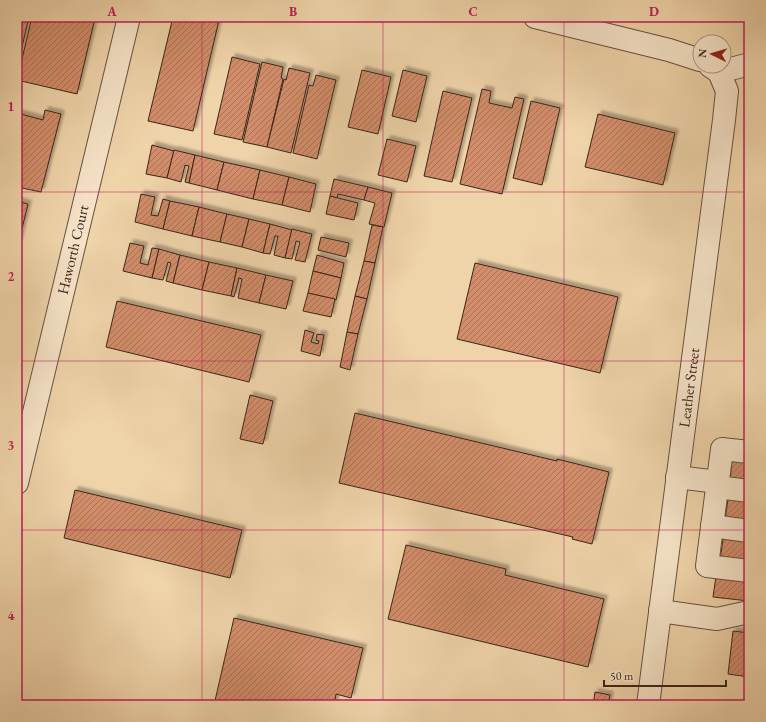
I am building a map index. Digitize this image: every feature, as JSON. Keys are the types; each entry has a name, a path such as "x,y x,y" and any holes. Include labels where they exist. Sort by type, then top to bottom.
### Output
{"street":[{"name":"Haworth Court","path":"17,483 129,17"},
{"path":"535,17 605,25 692,57"},
{"path":"732,67 749,66"},
{"name":"Leather Street","path":"648,705 724,120 726,91 717,74"},
{"path":"749,452 722,449 707,566 749,571"},
{"path":"677,477 749,491"},
{"path":"712,526 749,531"},
{"path":"660,611 716,619 749,612"}],"building":[{"path":"17,17 29,17 17,68"},
{"path":"32,17 97,17 95,18 77,94 17,80"},
{"path":"173,17 207,17 219,20 193,131 148,121"},
{"path":"232,57 260,64 242,140 214,134"},
{"path":"262,62 283,67 281,78 283,79 267,147 243,142"},
{"path":"289,68 310,73 291,153 267,147 284,79 286,80"},
{"path":"362,70 391,77 378,134 348,127"},
{"path":"403,70 427,76 416,122 392,116"},
{"path":"316,75 336,80 317,159 293,153 309,85 313,86"},
{"path":"482,89 491,91 489,103 512,108 515,97 524,99 502,194 460,184"},
{"path":"443,91 472,98 452,182 424,176"},
{"path":"531,101 560,108 542,185 513,178"},
{"path":"45,110 61,114 41,192 17,187 17,113 43,120"},
{"path":"598,114 675,133 663,185 585,167"},
{"path":"387,139 416,146 407,182 378,175"},
{"path":"152,145 174,151 167,178 146,174"},
{"path":"174,150 195,155 189,183 185,182 189,166 185,165 181,182 167,178"},
{"path":"195,155 224,162 217,190 189,183"},
{"path":"224,162 260,170 253,199 217,190"},
{"path":"260,170 289,177 282,205 253,199"},
{"path":"289,177 316,184 310,212 282,205"},
{"path":"334,179 368,187 364,200 338,194 337,198 330,196"},
{"path":"368,187 392,193 384,227 369,224 375,203 364,200"},
{"path":"141,194 155,197 151,215 158,216 163,199 170,201 163,229 135,222"},
{"path":"330,196 358,203 354,220 326,214"},
{"path":"17,201 28,204 18,245 17,244"},
{"path":"170,201 199,207 192,236 163,229"},
{"path":"199,207 227,214 220,242 192,236"},
{"path":"227,214 249,219 242,247 220,242"},
{"path":"249,219 270,224 263,253 242,247"},
{"path":"270,224 292,230 285,258 274,255 278,236 275,236 270,254 263,253"},
{"path":"372,225 383,227 375,263 364,261"},
{"path":"292,229 312,234 305,262 295,260 300,242 296,241 292,259 285,258"},
{"path":"321,237 349,243 346,257 318,250"},
{"path":"130,243 144,246 140,263 148,265 152,248 159,249 152,278 123,271"},
{"path":"159,249 180,255 173,283 166,281 171,263 168,262 163,280 152,278"},
{"path":"180,255 209,262 202,290 173,283"},
{"path":"317,255 344,263 341,278 313,271"},
{"path":"364,261 375,263 367,299 355,296"},
{"path":"209,262 237,268 231,296 202,290"},
{"path":"475,263 618,297 600,373 457,339"},
{"path":"237,268 266,275 259,303 238,298 242,279 239,278 234,297 231,296"},
{"path":"313,271 341,278 336,300 308,293"},
{"path":"266,275 293,281 286,309 259,303"},
{"path":"308,293 335,299 331,317 303,311"},
{"path":"355,296 367,299 358,334 347,332"},
{"path":"117,301 261,335 249,382 106,347"},
{"path":"305,330 314,333 311,342 318,344 319,341 316,340 317,334 324,335 320,356 301,351"},
{"path":"347,332 358,334 350,370 340,367"},
{"path":"250,395 273,401 263,444 240,439"},
{"path":"355,413 609,472 592,544 572,539 573,537 339,483"},
{"path":"732,459 749,461 749,484 730,481"},
{"path":"75,490 242,530 230,578 64,538"},
{"path":"728,499 749,501 749,523 725,520"},
{"path":"723,539 749,542 749,564 720,560"},
{"path":"406,545 506,569 505,575 604,599 588,667 388,619"},
{"path":"716,576 749,581 749,601 713,597"},
{"path":"234,618 363,648 351,698 336,694 334,705 214,705"},
{"path":"733,631 749,633 749,677 728,674"},
{"path":"595,692 610,695 608,705 593,705"}]}
